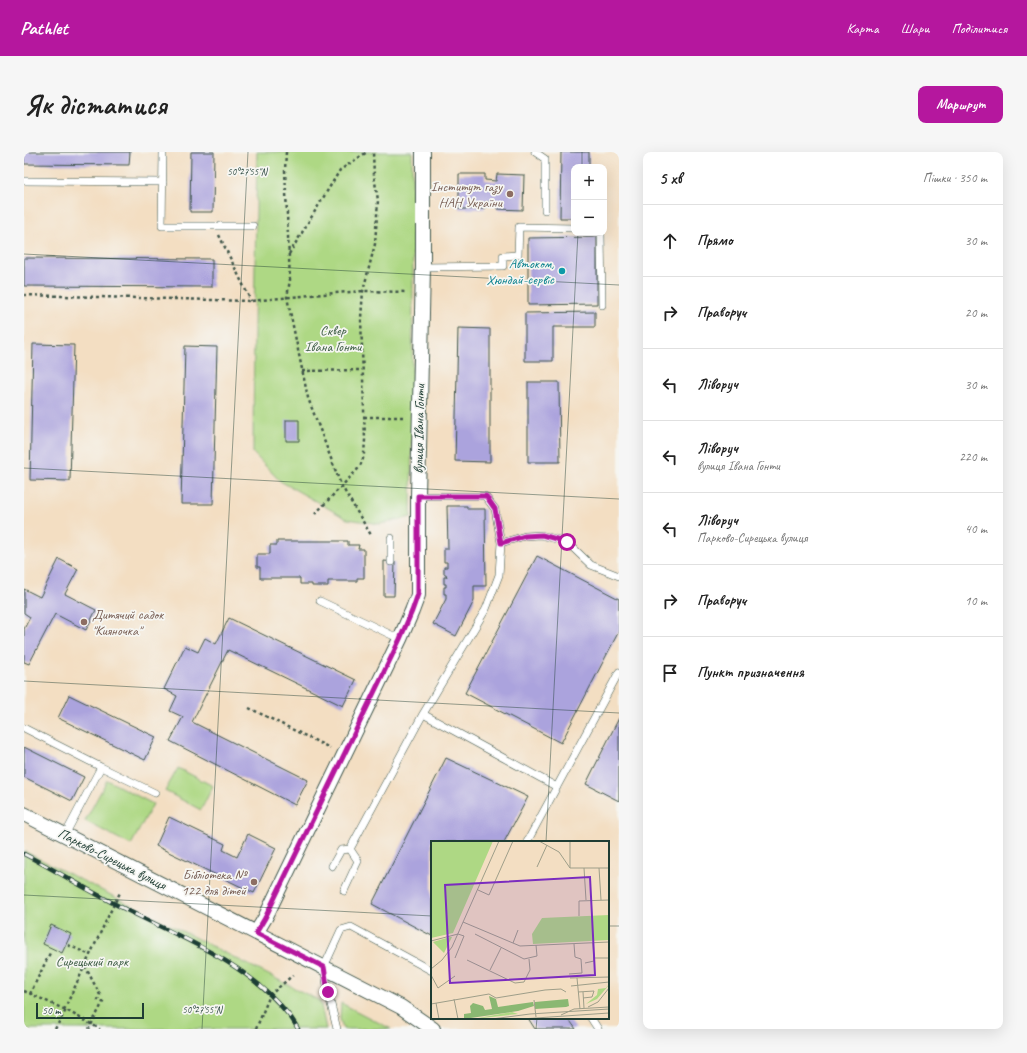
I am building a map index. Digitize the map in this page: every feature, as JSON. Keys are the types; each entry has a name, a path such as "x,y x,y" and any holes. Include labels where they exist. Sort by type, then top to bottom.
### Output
{"street":[{"name":"вулиця Івана Гонти","path":"256,933 265,918 400,639 418,594 418,496 423,267 423,152"},
{"name":"Парково-Сирецька вулиця","path":"24,814 401,1007 434,1029"}],"lane":[{"path":"164,152 162,226 253,226"},
{"path":"535,152 545,159 545,210"},
{"path":"24,181 163,182"},
{"path":"423,267 503,266 503,256 518,256 519,227 571,228"},
{"path":"601,236 602,305"},
{"path":"350,849 423,714 486,610 499,575 501,543 495,509 486,496 418,496"},
{"path":"501,543 525,536 542,535 567,542 591,565 619,576"},
{"path":"390,538 391,562"},
{"path":"320,601 400,639"},
{"path":"528,841 619,672"},
{"path":"423,714 557,786"},
{"path":"24,728 155,793"},
{"path":"65,835 101,767"},
{"path":"332,866 341,850 350,849"},
{"path":"344,890 358,861 350,849"},
{"path":"337,1029 328,992 324,967 341,930 351,927 431,970"},
{"path":"592,1019 598,1029"}],"path":[{"path":"286,152 285,170 290,280 287,297 302,371 308,398 342,485 371,535"},
{"path":"288,255 340,170 367,152"},
{"path":"315,514 358,470 362,464 364,454 365,440 361,318 363,291 375,244 378,200 374,176 373,152"},
{"path":"215,226 251,301"},
{"path":"24,295 251,301 363,291 407,292"},
{"path":"302,371 362,370"},
{"path":"364,417 406,417"},
{"path":"249,708 330,748"},
{"path":"55,1029 121,891"},
{"path":"68,945 90,955"},
{"path":"30,994 51,951"},
{"path":"85,966 100,995 98,1000 103,1002 89,1029"},
{"path":"256,1029 270,995 293,975"},
{"path":"24,992 65,1010 100,1029"}],"green space":[{"name":"Сквер Івана Гонти","path":"257,152 412,152 413,275 411,517 380,524 347,519 280,481 253,453"},
{"path":"178,768 213,786 201,810 165,791"},
{"path":"107,780 153,804 131,845 85,821"},
{"name":"Сирецький парк","path":"24,851 320,1001 326,1029 24,1029"},
{"path":"341,1003 391,1029 343,1029 340,1019"}],"building":[{"path":"24,152 130,152 129,165 24,164"},
{"path":"191,152 214,152 213,212 190,212"},
{"path":"561,152 589,152 589,164 571,164 571,218 560,218"},
{"path":"459,174 485,174 485,180 496,181 497,174 524,175 523,210 497,209 497,202 485,202 485,209 459,209"},
{"name":"Автоком, Хюндай-сервіс","path":"597,237 597,304 528,305 528,238"},
{"path":"24,258 212,259 212,287 24,286"},
{"path":"595,312 595,327 553,327 553,361 525,361 525,313"},
{"path":"458,328 490,329 490,462 455,461"},
{"path":"33,344 74,345 70,481 30,480"},
{"path":"185,346 217,347 213,504 181,504"},
{"path":"528,382 559,382 560,462 528,462"},
{"path":"286,420 299,420 299,441 286,441"},
{"path":"447,506 467,506 467,509 485,509 486,586 474,586 474,601 456,636 433,624 446,599 446,594 444,594 444,587 446,587 446,584 444,584 444,577 447,577 446,574 444,574 444,567 447,567 447,562 444,562 444,549 448,549"},
{"path":"277,541 348,541 348,545 359,545 358,549 364,549 364,578 357,578 357,581 328,581 328,586 312,586 312,584 300,584 300,578 260,578 260,567 257,567 257,554 270,554 270,545 277,545"},
{"path":"537,556 619,599 619,631 561,743 465,693"},
{"path":"59,559 78,569 65,594 96,610 86,630 55,614 29,664 24,662 24,629 30,617 24,613 24,589 40,597"},
{"path":"384,561 395,562 394,596 384,596"},
{"path":"229,618 356,680 343,706 228,650 192,722 308,780 295,805 170,741 183,717 170,711 177,696 164,689 185,646 198,652 205,638 216,644"},
{"path":"69,695 156,737 145,760 58,718"},
{"path":"619,718 619,801 586,784"},
{"path":"24,747 84,777 72,801 24,777"},
{"path":"446,758 528,797 505,841 431,841 431,935 372,904"},
{"path":"169,817 225,844 223,850 237,857 248,834 276,848 254,893 156,846"},
{"path":"51,925 71,934 62,953 43,944"},
{"path":"529,1019 569,1019 576,1029 535,1029"}],"railway":[{"path":"24,854 103,898 208,950 230,964 251,978 271,995 298,1029"}],"place":[{"name":"Інститут газу НАН України","path":"510,194"},
{"name":"Автоком, Хюндай-сервіс","path":"562,271"},
{"name":"Дитячий садок \"Кияночка\"","path":"84,622"},
{"name":"Бібліотека № 122 для дітей","path":"254,882"}],"route":[{"path":"328,992 324,967 256,933 265,918 400,639 412,611 418,594 418,496 486,496 495,509 501,543 525,536 542,535 567,542"}]}
